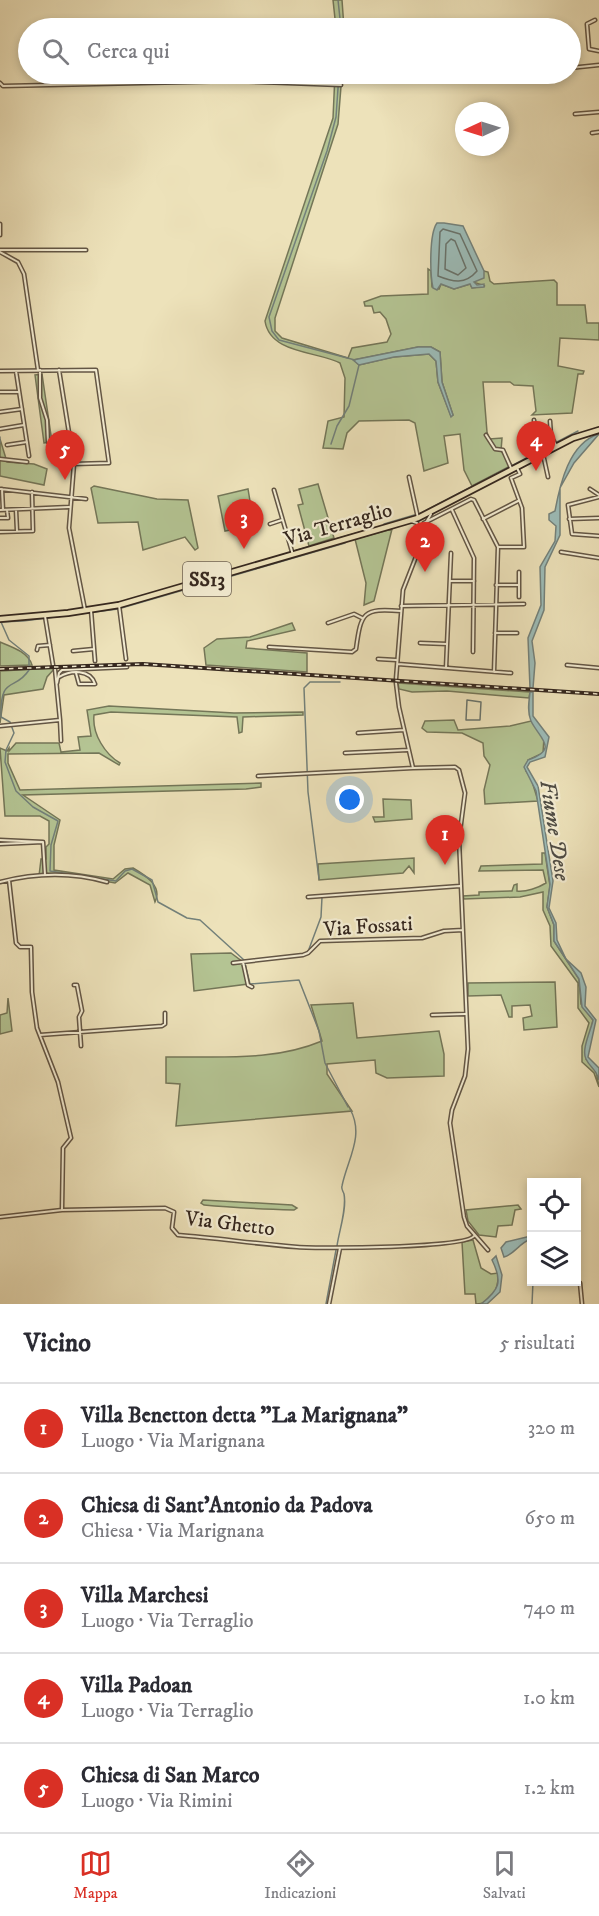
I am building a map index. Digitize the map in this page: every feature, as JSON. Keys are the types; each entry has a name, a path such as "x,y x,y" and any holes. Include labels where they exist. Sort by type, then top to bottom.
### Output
{"main road":[{"name":"Via Terraglio","path":"0,619 45,619 120,607 411,520 430,514 555,444 599,430"}],"street":[{"path":"595,20 587,24 589,49 599,51"},
{"path":"581,67 599,65"},
{"path":"0,83 3,86 95,84"},
{"path":"309,84 341,85"},
{"path":"574,114 599,112"},
{"path":"592,132 599,132"},
{"path":"0,224 0,235"},
{"path":"0,251 86,250"},
{"path":"0,251 15,260 22,269 39,370 40,398 47,420 48,442"},
{"path":"58,370 74,466 69,528 90,612 95,661"},
{"path":"0,371 96,370 109,463 74,466"},
{"path":"16,371 29,456"},
{"path":"0,392 19,392"},
{"path":"0,412 22,409"},
{"path":"534,420 536,434 544,451 548,477"},
{"path":"550,421 550,435 555,444"},
{"path":"0,429 24,425"},
{"path":"486,435 495,449 503,450 520,474 511,478 522,508 524,547 498,547"},
{"path":"7,445 27,442"},
{"path":"0,459 27,462"},
{"path":"409,477 421,529 420,541 403,590 396,681 413,768"},
{"path":"70,507 1,510 1,489 86,499"},
{"path":"590,489 599,496"},
{"path":"274,490 293,555"},
{"path":"0,532 33,531 32,492"},
{"path":"599,496 568,505 572,534 599,536"},
{"path":"424,523 471,499 474,500 498,547 494,672"},
{"path":"483,519 519,500"},
{"path":"16,509 17,531"},
{"path":"451,509 473,554 474,652"},
{"path":"0,518 8,518 7,510"},
{"path":"421,529 430,514"},
{"path":"418,516 424,523"},
{"path":"569,519 599,518"},
{"path":"270,524 282,520"},
{"path":"411,520 421,529"},
{"path":"420,541 440,539"},
{"path":"561,552 599,558"},
{"path":"446,668 451,553"},
{"path":"519,572 519,597"},
{"path":"450,581 475,581"},
{"path":"496,585 519,585"},
{"path":"401,606 524,604"},
{"path":"120,607 126,659"},
{"path":"269,647 352,651 356,649 362,618 375,609 401,611"},
{"path":"328,623 354,614 362,618"},
{"path":"45,619 53,664"},
{"path":"495,633 517,633"},
{"path":"420,644 447,644"},
{"path":"38,650 38,646 50,645"},
{"path":"73,651 94,649"},
{"path":"378,659 446,668 511,673"},
{"path":"567,665 599,668"},
{"path":"57,683 58,672 63,670 127,668"},
{"path":"54,669 61,741"},
{"path":"59,677 76,673 90,674 95,684 79,684 76,673"},
{"path":"0,726 60,720"},
{"path":"358,733 404,730"},
{"path":"345,753 408,750"},
{"path":"258,776 453,766 459,770 465,804 459,838 466,1068 450,1123 464,1217 474,1235 488,1250"},
{"path":"0,842 43,842 45,875"},
{"path":"0,882 45,875 73,876 106,882"},
{"path":"9,880 16,943 20,948 31,947 33,1010 58,1082 70,1138 63,1148 62,1210"},
{"path":"308,897 460,886"},
{"name":"Via Fossati","path":"233,963 303,955 320,941 422,938 444,931 463,930"},
{"path":"244,962 248,985 252,987"},
{"path":"74,985 76,985 82,1011 79,1032 81,1046"},
{"path":"40,1035 162,1026 165,1024 165,1013"},
{"path":"432,1015 465,1014"},
{"name":"Via Ghetto","path":"0,1217 62,1210 170,1209 174,1212 172,1228 178,1235 298,1247 340,1248 446,1243 469,1240 474,1235"},
{"path":"329,1304 340,1248"},
{"path":"580,1286 582,1304"}],"green space":[{"path":"333,0 342,0 343,18 335,18"},
{"path":"335,84 341,84 338,124 275,318 275,331 282,338 348,358 352,348 387,342 391,334 386,319 380,312 374,313 372,306 365,306 364,302 381,296 428,294 428,269 431,271 432,287 439,289 441,284 454,289 470,284 472,288 485,286 473,282 484,271 488,272 490,281 494,284 554,280 557,283 557,305 585,305 587,323 599,323 599,340 560,338 558,366 584,371 583,374 578,374 572,413 532,415 536,411 533,386 514,385 510,382 483,382 489,439 502,438 501,451 512,465 472,486 464,470 460,434 444,436 448,463 424,471 415,423 409,420 359,421 347,433 343,449 323,448 328,421 344,417 345,378 340,363 285,346 269,332 265,321 333,118","holes":["418,347 431,347 440,352 442,382 453,415 451,416 438,382 436,361 429,354 393,357 359,365 354,360"]},
{"path":"42,374 52,442 44,443 35,375"},
{"path":"0,439 7,462 34,464 47,469 44,485 0,476"},
{"path":"318,484 334,538 309,546 298,505 303,504 299,489"},
{"path":"94,486 157,499 188,500 198,548 195,550 185,537 143,550 138,522 98,523 91,488"},
{"path":"248,489 254,525 225,531 218,496"},
{"path":"392,529 374,601 364,605 366,583 355,539"},
{"path":"292,623 295,630 247,641 246,648 307,653 307,672 206,665 204,648 217,639 250,637"},
{"path":"0,642 23,653 32,665 0,666"},
{"path":"55,668 47,677 43,689 4,695 0,723 0,671"},
{"path":"398,683 530,692 529,698 447,691 412,692 399,689"},
{"path":"109,706 234,713 303,712 303,715 243,717 242,732 239,733 237,717 111,712 94,715 95,729 101,743 120,763 119,765 99,753 8,754 8,763 20,790 261,783 261,787 246,789 23,795 60,820 54,845 54,870 113,879 125,869 133,868 155,886 157,896 155,902 150,885 128,873 115,883 77,876 39,876 41,859 46,859 46,847 49,844 49,821 40,816 5,816 0,748 7,751 9,748 9,751 16,743 59,743 61,752 80,750 78,737 91,736 87,710"},
{"path":"454,720 458,730 510,726 531,721 544,737 543,753 528,760 526,771 531,778 538,801 485,804 484,790 490,765 484,756 483,743 462,733 427,732 422,728 425,721"},
{"path":"383,799 411,800 412,819 375,822 373,817 384,817"},
{"path":"542,853 545,853 550,886 547,907 554,925 554,941 579,979 581,1004 593,1020 586,1059 596,1070 599,1087 594,1073 582,1062 582,1046 589,1023 578,1008 578,983 551,946 550,926 543,910 543,892 520,897 464,899 463,896 479,895 479,892 512,891 514,885 517,884 517,891 543,885 546,883 543,870 479,871 481,866 542,864"},
{"path":"414,858 414,873 409,866 403,873 319,880 318,864"},
{"path":"231,953 243,962 248,984 194,991 191,954"},
{"path":"555,982 557,1027 524,1030 523,1018 532,1016 530,1005 512,1006 512,1017 509,1017 501,995 468,996 468,983"},
{"path":"8,998 12,1031 0,1034 0,1015 7,1013"},
{"path":"353,1003 357,1038 439,1031 444,1054 444,1076 387,1078 376,1073 375,1060 327,1064 327,1074 352,1111 176,1126 180,1084 166,1083 166,1057 265,1055 303,1048 322,1041 311,1005"},
{"path":"203,1200 292,1205 297,1208 294,1210 215,1206 204,1205 201,1203"},
{"path":"518,1205 521,1209 515,1210 512,1225 498,1226 496,1237 479,1235 468,1221 466,1210"},
{"path":"473,1240 481,1268 491,1274 498,1273 493,1294 486,1301 476,1304 475,1294 465,1294 462,1242"}],"water":[{"path":"437,223 463,226 484,271 484,278 474,282 477,285 484,284 484,287 472,288 470,284 454,289 441,284 437,290 433,288 431,245 434,228"},
{"path":"418,347 431,347 440,352 442,382 453,415 451,417 438,382 436,361 429,354 394,357 359,365 353,360"},
{"path":"599,434 574,463 560,488 573,455 580,446"},
{"path":"560,488 560,535 545,567 544,610 532,641 535,663 533,688 530,688 528,638 541,605 540,567 555,541 556,526 549,520 549,514 555,511"},
{"path":"530,692 533,692 533,716 549,737 545,757 530,762 527,767 538,786 553,881 549,908 556,923 557,940 566,959 581,973 586,987 585,1006 596,1020 588,1057 599,1068 599,1080 585,1055 585,1045 593,1020 582,1007 579,979 554,941 554,925 547,907 550,884 536,791 524,767 528,760 538,756 545,747 530,718"},
{"path":"527,1237 527,1241 504,1257 501,1248 506,1242"},
{"path":"496,1256 502,1275 500,1292 487,1304 481,1304 492,1294 497,1285 497,1274 492,1260"}],"waterway":[{"path":"338,0 340,18"},
{"path":"338,84 336,117 327,151 269,317 272,331 279,340 355,360"},
{"path":"331,444 337,426 349,406 359,365"},
{"path":"384,524 421,513 578,431"},
{"path":"0,437 0,443"},
{"path":"294,551 367,530"},
{"path":"23,621 118,609 345,543"},
{"path":"22,621 1,622 9,640 29,656 29,666"},
{"path":"29,670 24,677 9,686 3,695 1,717 10,722 14,733 6,750 5,762 16,791 33,807 58,821 51,845 50,871 116,881 125,871 132,869 152,880 158,902 187,918 200,920 244,960 250,984 299,980 319,1031 325,1063 348,1107"},
{"path":"319,879 308,792 304,688 310,682 340,682"},
{"path":"309,949 321,917 322,897"},
{"path":"337,1246 344,1206 342,1187 354,1148 356,1129 350,1109"},
{"path":"326,1304 336,1250"},
{"path":"532,1304 533,1286"}],"railway":[{"path":"0,669 143,664 599,694"}],"place":[{"name":"Villa Padoan","path":"536,471"},
{"name":"Chiesa di San Marco","path":"65,480"},
{"name":"Villa Marchesi","path":"244,549"},
{"name":"Chiesa di Sant'Antonio da Padova","path":"425,572"},
{"name":"Villa Benetton detta \"La Marignana\"","path":"445,865"}],"water label":[{"name":"Fiume Dese","path":"556,830"}]}
